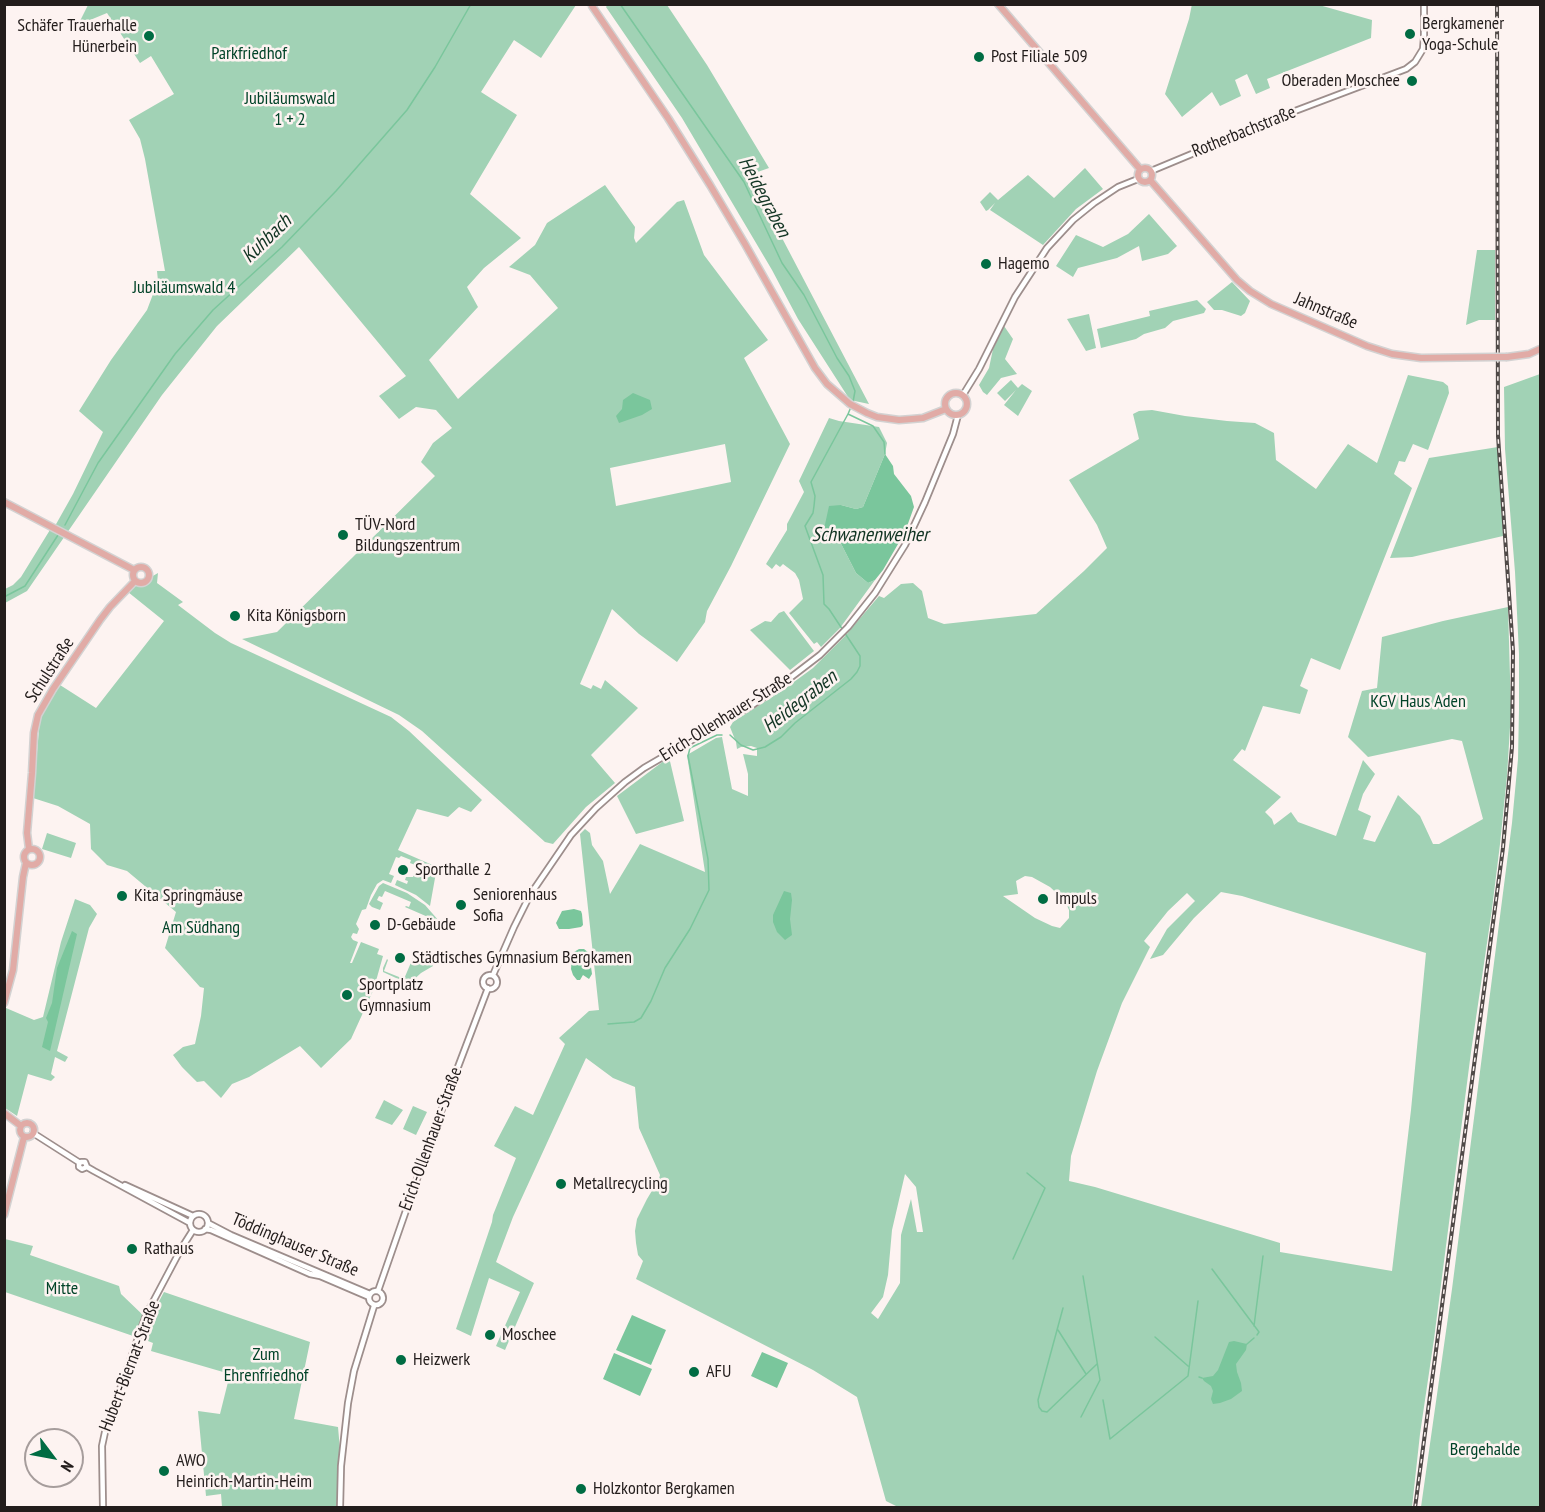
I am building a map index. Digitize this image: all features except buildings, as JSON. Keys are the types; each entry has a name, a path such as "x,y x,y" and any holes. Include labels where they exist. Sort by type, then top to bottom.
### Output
{"main road":[{"path":"998,4 1140,169"},
{"path":"592,6 668,118 710,185 815,368 827,384 843,399 877,417 898,420 923,418 946,409"},
{"path":"1147,168 1151,171 1150,180 1145,182 1138,178 1140,169 1147,168"},
{"name":"Jahnstraße","path":"1150,180 1226,268 1250,291 1271,304 1367,346 1392,354 1421,358 1507,357 1529,354 1540,349"},
{"path":"954,393 963,395 967,401 966,408 961,414 951,414 946,409 945,402 948,396 954,393"},
{"path":"4,502 134,570"},
{"path":"143,567 149,575 148,580 144,583 135,581 132,574 134,570 143,567"},
{"name":"Schulstraße","path":"32,849 28,827 33,740 38,715 100,620 135,581"},
{"path":"4,1003 13,970 26,863 24,854 32,849 39,853 38,861 32,865 26,863"},
{"path":"4,1113 21,1126"},
{"path":"21,1126 24,1124 33,1126 33,1133 29,1137 24,1137"},
{"path":"4,1215 24,1137 20,1131 21,1126"}],"street":[{"name":"Rotherbachstraße","path":"1151,171 1295,111 1406,69 1418,58 1422,49 1424,4"},
{"path":"963,395 979,369 1015,297 1054,239 1094,203 1138,178"},
{"name":"Erich-Ollenhauer-Straße","path":"493,975 530,895 566,841 596,808 644,768 754,704 777,688 820,655 846,630 875,593 904,545 925,502 953,434 958,415"},
{"path":"487,975 493,975 497,984 488,988 484,986 483,980 487,975"},
{"name":"Erich-Ollenhauer-Straße","path":"378,1291 434,1130 488,988"},
{"name":"Töddinghauser Straße","path":"33,1133 80,1163 85,1162 87,1167 190,1222"},
{"name":"Töddinghauser Straße","path":"116,1183 130,1186 193,1216 202,1214 208,1223 231,1235 369,1295"},
{"path":"193,1216 190,1222 193,1230"},
{"name":"Töddinghauser Straße","path":"193,1230 201,1232 208,1223"},
{"name":"Töddinghauser Straße","path":"205,1229 310,1274 369,1295"},
{"name":"Hubert-Biernat-Straße","path":"103,1508 103,1439 146,1315 193,1230"},
{"path":"378,1291 383,1295 383,1301 374,1306 369,1302 369,1295 378,1291"},
{"path":"340,1508 341,1466 348,1403 354,1371 374,1306"}],"green space":[{"path":"608,4 667,5 707,65 769,168 749,175 869,404 850,400 798,319 772,270 682,118 606,7"},
{"path":"1192,4 1319,5 1372,20 1371,38 1267,79 1270,88 1256,94 1247,74 1235,80 1241,96 1220,106 1212,92 1182,117 1165,94"},
{"path":"88,5 576,5 541,58 514,40 481,92 517,115 470,194 521,238 484,268 467,287 478,307 429,360 458,399 558,308 530,275 509,267 535,245 547,223 605,185 635,227 636,243 677,202 684,200 704,255 768,340 744,358 790,444 707,611 705,622 677,662 639,634 612,609 580,684 591,689 593,685 601,689 605,680 638,708 591,755 615,783 586,807 553,844 545,842 422,731 399,715 242,639 277,632 435,476 421,462 433,443 452,428 436,410 416,407 399,419 379,396 406,376 299,247 217,326 162,395 27,591 5,603 5,589 21,577 53,525 55,526 103,432 79,411 111,360 147,310 158,281 157,271 165,271 145,159 140,139 129,120 174,94 151,56 140,63 107,13 78,25","holes":["725,444 731,482 616,506 610,468"]},
{"path":"1085,168 1103,189 1076,209 1043,245 990,210 995,203 986,211 980,202 990,192 998,200 1028,175 1054,198"},
{"path":"1149,214 1177,246 1168,254 1142,261 1139,246 1117,258 1078,268 1073,277 1056,266 1076,235 1103,247 1128,234"},
{"path":"1477,250 1495,250 1495,320 1479,320 1466,325"},
{"path":"1232,282 1250,301 1245,313 1241,316 1214,310 1207,302"},
{"path":"1197,300 1206,309 1204,313 1173,321 1165,328 1144,334 1136,339 1101,348 1097,329 1150,316 1149,311"},
{"path":"1089,314 1096,348 1086,351 1067,319"},
{"path":"1004,326 1013,339 1005,359 1017,374 1001,378 987,395 979,385 989,368 993,349"},
{"name":"Bergehalde","path":"1540,374 1540,1507 1421,1507 1452,1289 1512,823 1518,759 1519,654 1505,449 1504,387"},
{"name":"KGV Haus Aden","path":"1408,375 1443,382 1448,386 1449,393 1428,450 1413,444 1405,462 1399,461 1394,474 1412,488 1340,670 1311,658 1300,686 1308,690 1300,714 1263,706 1245,751 1242,749 1233,760 1281,797 1265,812 1274,825 1291,812 1298,822 1336,836 1363,760 1375,774 1363,794 1358,810 1371,816 1363,839 1375,842 1398,795 1420,816 1433,844 1439,844 1483,819 1462,741 1452,739 1368,757 1348,737 1362,691 1377,688 1382,637 1508,607 1511,711 1500,844 1412,1507 900,1508 886,1501 857,1397 813,1370 636,1279 643,1261 638,1255 636,1243 637,1219 660,1175 639,1128 635,1087 613,1078 586,1058 513,1217 496,1262 534,1283 505,1350 496,1346 520,1292 489,1278 471,1336 456,1329 493,1215 516,1158 494,1146 515,1106 533,1115 565,1044 559,1038 589,1011 599,1010 580,834 585,829 590,833 592,845 603,861 610,894 640,844 705,872 687,755 716,738 722,737 732,789 748,796 748,774 743,754 757,756 757,748 751,746 737,749 730,727 733,722 813,668 845,636 879,596 884,598 901,584 913,583 922,591 928,618 944,624 1036,614 1107,548 1097,525 1069,480 1139,439 1133,414 1139,411 1152,410 1185,416 1255,423 1274,433 1276,460 1316,489 1348,444 1377,463","holes":["1025,876 1032,877 1050,887 1065,901 1069,910 1069,918 1060,928 1035,918 1003,896 1018,894 1016,881","1221,892 1242,896 1426,953 1392,1271 1280,1252 1280,1243 1069,1181 1071,1156 1097,1071 1122,1003 1150,947 1144,941 1168,911 1187,893 1195,901 1167,929 1150,959 1163,955 1194,918","905,1174 916,1187 923,1232 917,1232 911,1199 901,1235 900,1283 878,1319 871,1313 883,1297 888,1275 892,1230"]},
{"path":"1011,380 1018,388 1022,384 1032,391 1018,416 1004,405 1016,390 1005,401 997,393"},
{"path":"829,418 879,427 887,443 885,454 863,507 856,509 841,505 824,529 835,532 856,573 868,583 875,580 840,628 821,647 817,642 814,644 789,613 803,599 795,573 783,564 780,567 776,564 772,569 766,564 787,530 787,524 804,492 799,481"},
{"path":"1498,447 1503,536 1412,557 1390,558 1429,458"},
{"name":"Am Südhang","path":"158,573 157,583 183,602 178,605 215,633 231,643 391,717 482,800 471,812 459,807 448,817 417,809 398,850 437,867 430,906 416,895 395,885 397,880 407,884 406,877 413,877 418,866 410,863 411,860 401,856 396,857 389,874 394,876 391,883 383,880 377,884 366,909 362,910 356,924 359,929 357,934 353,933 351,937 358,942 350,963 361,942 379,949 377,954 383,956 377,982 351,1039 321,1068 300,1046 249,1077 232,1084 221,1098 204,1081 197,1082 173,1055 183,1047 195,1044 204,988 200,987 165,948 176,912 127,871 107,865 91,849 90,824 58,806 33,798 40,718 60,685 96,708 164,621 128,592"},
{"path":"784,611 814,651 790,670 750,630 765,621 771,622"},
{"path":"669,757 684,821 636,834 617,796"},
{"path":"47,833 76,843 71,858 42,849"},
{"path":"383,883 407,893 425,905 439,921 436,928 426,924 428,917 405,907 409,907 411,902 385,891 377,900 383,903 380,910 372,907 369,904"},
{"path":"75,899 90,905 97,914 89,928 57,1051 68,1057 65,1062 55,1057 51,1074 55,1077 51,1081 28,1074 17,1116 5,1108 4,1011 6,1008 34,1020 43,1017 61,942"},
{"path":"415,953 428,959 433,966 409,984 383,972 387,959 384,971 404,979"},
{"path":"384,1100 403,1110 392,1125 375,1118"},
{"path":"413,1106 427,1112 416,1135 403,1129"},
{"name":"Mitte","path":"5,1239 33,1246 30,1255 119,1286 121,1294 145,1317 136,1337 5,1292"},
{"name":"Zum Ehrenfriedhof","path":"164,1292 310,1342 294,1419 338,1427 341,1461 340,1507 222,1507 221,1494 206,1496 198,1411 220,1414 230,1374 151,1351 153,1343 143,1339"}],"water":[{"path":"633,393 650,400 652,409 619,423 616,416 622,409 623,400"},
{"name":"Schwanenweiher","path":"885,454 893,466 894,474 911,496 914,507 905,532 883,570 875,580 868,583 856,573 835,532 824,529 829,506 841,505 856,509 863,507"},
{"path":"784,891 791,893 792,900 790,919 792,935 785,940 777,932 773,922 773,915"},
{"path":"574,909 581,911 583,925 559,929 556,923 562,911"},
{"path":"72,931 77,934 50,1051 42,1047 48,1022 46,1018 52,1003 57,968"},
{"path":"584,949 589,953 592,974 589,979 583,975 580,980 577,980 571,969 574,952"},
{"path":"632,1315 666,1330 651,1365 616,1350"},
{"path":"1229,1342 1247,1344 1246,1350 1236,1364 1242,1391 1231,1399 1213,1404 1211,1386 1202,1378 1213,1376 1218,1370"},
{"path":"762,1352 788,1363 777,1388 751,1376"},
{"path":"614,1353 652,1369 640,1396 603,1379"}],"waterway":[{"name":"Kuhbach","path":"65,525 98,463 175,354 213,310 282,247 336,191 407,110 471,4"},
{"name":"Heidegraben","path":"620,4 744,182 782,263 804,295 849,376 855,391 853,402"},
{"name":"Heidegraben","path":"851,407 848,414 873,426 884,442 885,454"},
{"name":"Heidegraben","path":"730,735 741,745 753,750 765,747 781,737 795,723 851,679 860,666 860,656 824,604 823,575 805,526 813,513 814,506 815,496 811,482 848,414"},
{"name":"Kuhbach","path":"4,597 25,586 58,535"},
{"name":"Heidegraben","path":"608,1024 634,1022 641,1018 665,968 690,929 709,890 708,859 688,756 690,748 717,735 722,735"},
{"path":"1013,1259 1045,1188 1027,1173"},
{"path":"1254,1326 1263,1256"},
{"path":"1212,1269 1259,1332 1257,1335"},
{"path":"1081,1417 1100,1380 1083,1276"},
{"path":"1103,1400 1110,1439 1188,1376 1198,1301"},
{"path":"1063,1308 1038,1400 1042,1411 1047,1412 1097,1364"},
{"path":"1058,1330 1086,1374"},
{"path":"1155,1337 1188,1366"},
{"path":"1247,1344 1254,1338"}],"railway":[{"path":"1415,1508 1503,848 1512,747 1513,651 1498,436 1497,4"}],"place":[{"name":"Bergkamener Yoga-Schule","path":"1410,34"},
{"name":"Schäfer Trauerhalle Hünerbein","path":"149,36"},
{"name":"Post Filiale 509","path":"979,57"},
{"name":"Oberaden Moschee","path":"1412,81"},
{"name":"Hagemo","path":"986,264"},
{"name":"TÜV-Nord Bildungszentrum","path":"343,535"},
{"name":"Kita Königsborn","path":"235,616"},
{"name":"Sporthalle 2","path":"403,870"},
{"name":"Kita Springmäuse","path":"122,896"},
{"name":"Impuls","path":"1043,899"},
{"name":"Seniorenhaus Sofia","path":"461,905"},
{"name":"D-Gebäude","path":"375,925"},
{"name":"Städtisches Gymnasium Bergkamen","path":"400,958"},
{"name":"Sportplatz Gymnasium","path":"347,995"},
{"name":"Metallrecycling","path":"561,1184"},
{"name":"Rathaus","path":"132,1249"},
{"name":"Moschee","path":"490,1335"},
{"name":"Heizwerk","path":"401,1360"},
{"name":"AFU","path":"694,1372"},
{"name":"AWO Heinrich-Martin-Heim","path":"164,1471"},
{"name":"Holzkontor Bergkamen","path":"581,1489"}],"park label":[{"name":"Parkfriedhof","path":"249,54"},
{"name":"Jubiläumswald 1 + 2","path":"290,109"},
{"name":"Jubiläumswald 4","path":"184,288"}]}
